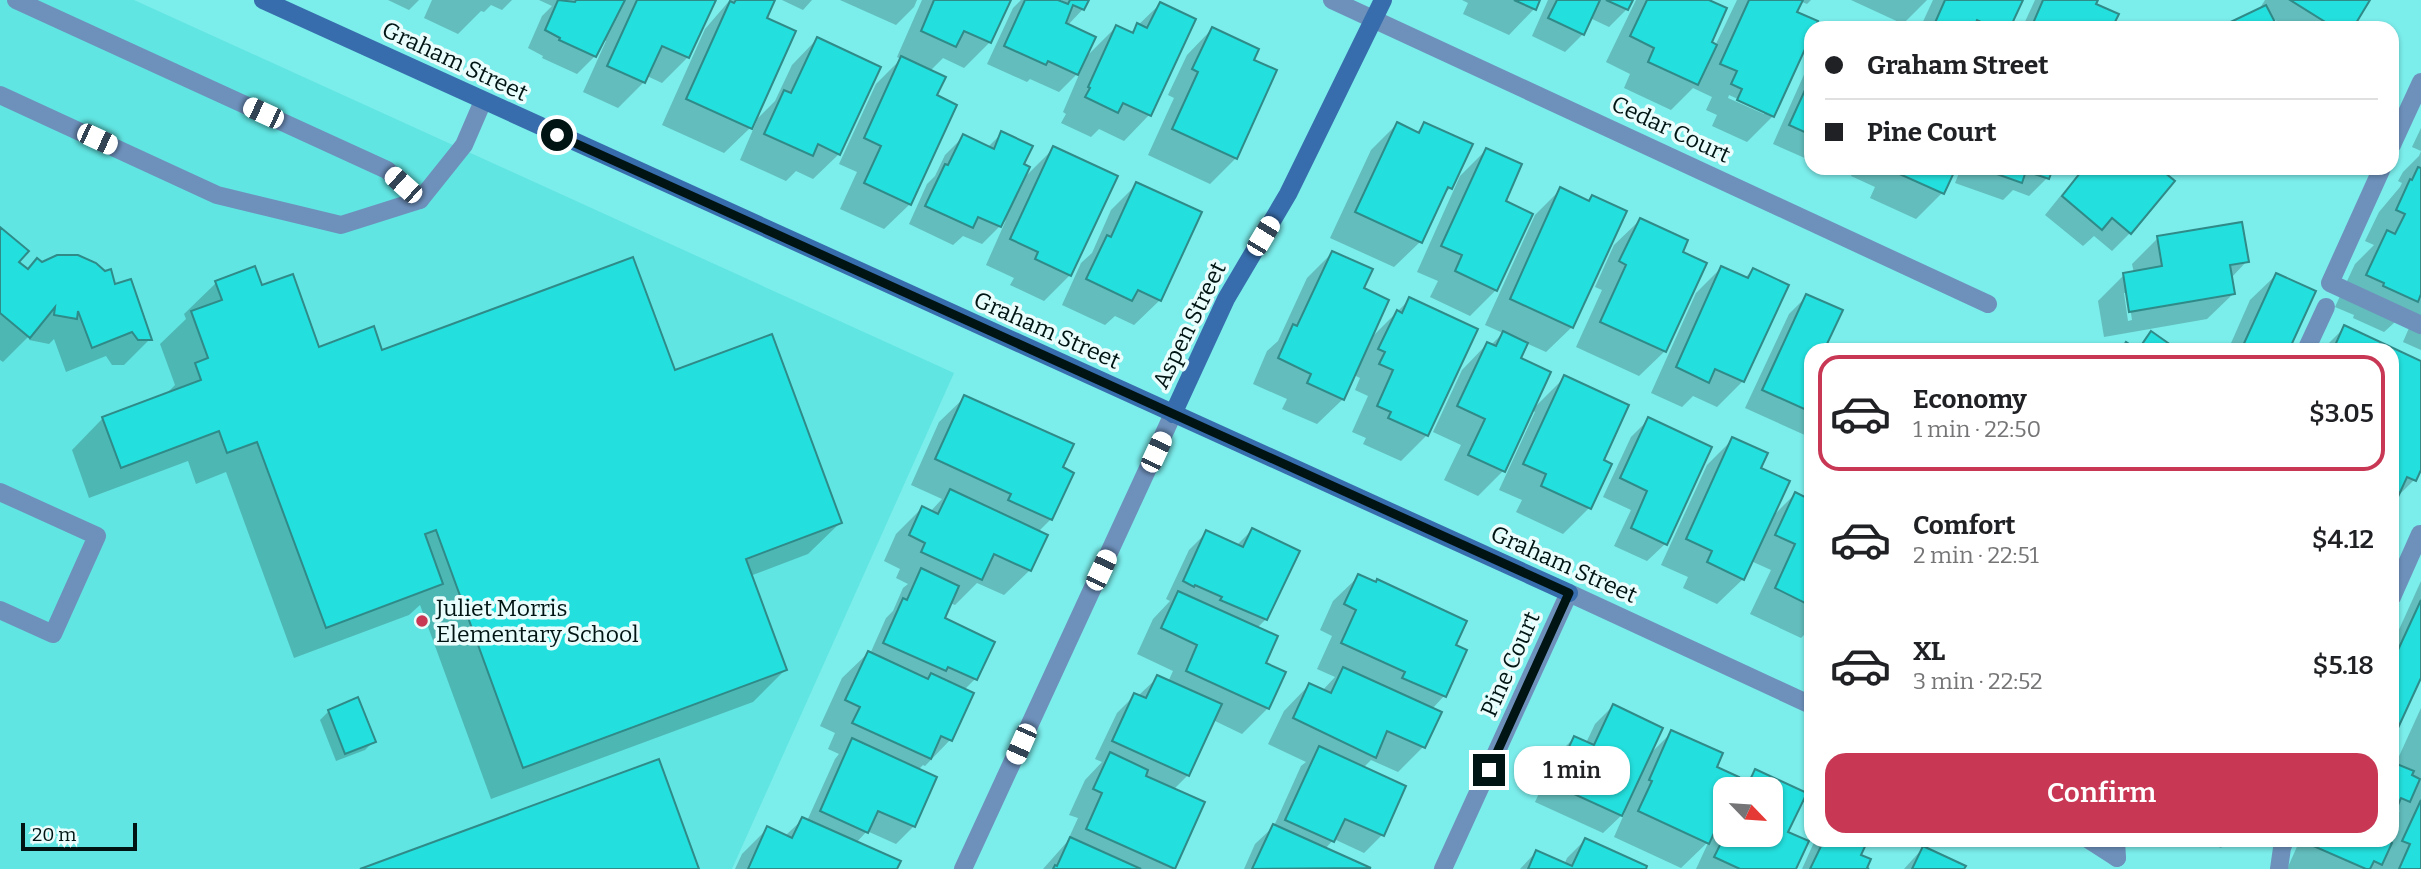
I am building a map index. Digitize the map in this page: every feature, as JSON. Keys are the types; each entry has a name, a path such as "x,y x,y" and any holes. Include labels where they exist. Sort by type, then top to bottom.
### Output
{"street":[{"path":"0,8 10,0"},
{"path":"16,0 387,170 420,200"},
{"name":"Graham Street","path":"263,0 1804,702"},
{"name":"Cedar Court","path":"1332,0 1988,304"},
{"name":"Aspen Street","path":"963,869 1226,299 1288,194 1383,0"},
{"path":"2399,130 2421,82"},
{"path":"0,94 218,195 341,225 420,200 464,145 483,101"},
{"path":"2379,175 2330,283 2421,325"},
{"path":"2309,343 2326,307"},
{"path":"0,492 97,536 52,634 0,610"},
{"path":"2399,581 2420,534"},
{"name":"Pine Court","path":"1443,869 1569,593"},
{"path":"2280,869 2282,847"}],"shaded area":[{"name":"Juliet Morris Elementary School","path":"0,0 134,0 954,373 732,869 0,869"}],"building":[{"path":"558,0 625,0 596,57 559,40 560,38 545,30"},
{"path":"637,0 716,0 689,58 662,46 645,83 607,66"},
{"path":"736,0 775,0 767,18 796,31 752,129 686,99 730,1 734,3"},
{"path":"934,0 1011,0 991,43 964,31 956,47 921,31"},
{"path":"1025,0 1058,0 1068,4 1070,0 1089,0 1084,10 1073,5 1066,23 1096,37 1078,75 1048,61 1046,65 1004,46"},
{"path":"1514,0 1540,0 1536,10"},
{"path":"1557,0 1600,0 1584,35 1548,18"},
{"path":"1606,0 1633,0 1628,10"},
{"path":"1647,0 1709,0 1727,8 1712,42 1717,45 1698,85 1648,62 1654,48 1630,36"},
{"path":"1749,0 1803,0 1797,12 1818,21 1804,21 1804,51 1774,117 1737,100 1742,89 1731,84 1737,71 1720,64"},
{"path":"1945,0 2023,0 2013,21 1936,21"},
{"path":"2043,0 2098,0 2096,4 2119,14 2116,21 2034,21"},
{"path":"2290,0 2370,0 2357,21 2324,21"},
{"path":"1160,2 1196,19 1151,116 1123,103 1118,113 1085,97 1116,25 1133,33 1137,23 1147,28"},
{"path":"2266,5 2274,21 2233,21"},
{"path":"1212,27 1259,49 1254,60 1277,70 1237,159 1172,129 1198,72 1192,69"},
{"path":"817,37 881,67 840,155 818,144 813,156 764,134 784,90 791,93"},
{"path":"901,56 946,77 937,95 957,105 911,205 864,183 881,146 864,138"},
{"path":"1804,92 1804,132 1789,125"},
{"path":"1397,122 1419,133 1424,122 1473,144 1452,189 1448,187 1422,243 1355,212"},
{"path":"1001,131 1033,146 1024,164 1030,167 1001,227 978,217 973,228 925,206 963,134 994,149"},
{"path":"1053,146 1118,176 1071,276 1035,259 1038,252 1010,239"},
{"path":"1486,148 1522,164 1506,201 1533,214 1497,291 1455,271 1462,255 1441,246"},
{"path":"2418,167 2421,168 2421,294 2418,302 2366,275 2387,230 2395,234 2405,214 2396,210"},
{"path":"1902,175 1953,175 1944,194"},
{"path":"2000,175 2025,175 2022,183"},
{"path":"2078,175 2168,175 2175,181 2131,234 2112,218 2102,230 2062,196"},
{"path":"1136,182 1202,212 1161,301 1138,290 1132,301 1086,279 1107,235 1111,237"},
{"path":"1560,187 1589,201 1592,195 1627,211 1573,328 1510,299"},
{"path":"1640,218 1688,240 1683,252 1707,263 1666,352 1600,322 1626,265 1619,261"},
{"path":"2242,222 2249,262 2230,265 2235,294 2129,312 2123,273 2162,266 2157,236"},
{"path":"0,227 29,251 19,262 28,269 37,258 42,262 57,255 78,255 96,263 105,271 111,269 115,284 131,279 152,340 138,340 132,332 92,348 78,311 77,319 54,315 55,307 30,338 0,313"},
{"path":"1332,251 1373,269 1364,288 1389,300 1344,400 1307,383 1311,374 1278,358 1293,324 1297,326"},
{"path":"633,257 675,370 772,334 842,523 746,559 787,670 523,768 436,530 425,534 443,584 326,628 257,442 227,453 219,431 121,468 102,417 201,380 195,363 208,358 191,311 222,300 215,281 255,266 262,285 293,274 319,347 374,326 382,350"},
{"path":"1721,266 1748,278 1753,268 1789,285 1744,382 1715,369 1709,383 1676,367"},
{"path":"2276,273 2316,291 2292,343 2244,343"},
{"path":"1806,294 1843,310 1827,343 1804,343 1804,409 1762,390"},
{"path":"1409,297 1478,329 1428,436 1388,418 1391,412 1377,406 1393,370 1379,364 1385,352 1378,349 1397,310 1402,313"},
{"path":"2344,325 2382,343 2336,343"},
{"path":"1503,331 1528,343 1521,358 1551,372 1505,472 1468,455 1485,419 1457,406 1487,342 1496,346"},
{"path":"2151,331 2168,343 2143,343"},
{"path":"2399,351 2421,361 2421,470 2416,481 2407,477 2399,495"},
{"path":"1564,375 1629,405 1604,460 1612,464 1591,509 1541,486 1546,474 1523,464"},
{"path":"964,395 1074,444 1063,467 1074,473 1052,520 1008,500 1011,494 935,459"},
{"path":"1648,417 1712,447 1667,545 1631,528 1647,491 1620,478"},
{"path":"1732,437 1768,453 1761,468 1790,481 1744,580 1707,562 1712,551 1686,539"},
{"path":"950,489 1048,535 1031,571 994,554 982,580 921,552 925,543 909,535 922,506 938,514"},
{"path":"1795,492 1804,496 1804,602 1775,588 1795,544 1775,535"},
{"path":"1252,528 1300,551 1267,620 1183,581 1206,530 1243,547"},
{"path":"921,568 959,586 945,618 995,642 977,680 948,667 946,671 883,643 903,598 907,600"},
{"path":"1358,574 1376,582 1377,579 1467,621 1456,645 1467,650 1446,697 1402,678 1405,672 1341,643 1356,610 1344,604"},
{"path":"1178,591 1278,636 1266,663 1286,672 1269,709 1186,671 1197,645 1161,628"},
{"path":"2421,600 2421,678 2399,726 2399,648"},
{"path":"868,651 928,679 931,673 974,693 952,741 941,736 931,759 852,723 860,707 845,700"},
{"path":"1343,667 1442,712 1425,748 1387,731 1376,758 1293,718 1309,683 1331,693"},
{"path":"1157,675 1222,704 1189,776 1112,741 1134,693 1146,698"},
{"path":"358,697 376,742 345,754 328,710"},
{"path":"1613,704 1663,728 1622,816 1552,784 1574,736 1594,745"},
{"path":"1671,730 1723,753 1717,767 1739,777 1713,777 1713,835 1709,844 1638,811 1652,781 1649,780"},
{"path":"852,738 937,777 915,827 878,811 868,833 820,811"},
{"path":"1319,746 1406,786 1384,836 1345,819 1334,842 1285,820"},
{"path":"1110,752 1148,770 1146,776 1205,802 1175,869 1086,829 1102,793 1093,789"},
{"path":"659,759 699,869 360,869"},
{"path":"2399,765 2414,771 2412,775 2420,779 2410,802 2401,798 2399,803"},
{"path":"1755,769 1772,777 1751,777"},
{"path":"1783,782 1804,792 1804,799 1788,832 1804,839 1804,847 1806,847 1796,869 1740,869 1714,857 1719,847 1783,847"},
{"path":"2421,800 2421,869 2399,869 2410,844 2402,841"},
{"path":"802,817 901,861 897,869 748,869 767,826 792,838"},
{"path":"1273,824 1371,868 1252,869"},
{"path":"1070,837 1141,869 1053,869 1057,866"},
{"path":"1585,838 1647,866 1646,869 1528,869 1536,850 1572,866"},
{"path":"1821,847 1865,847 1861,855 1871,859 1867,868 1869,869 1810,869"},
{"path":"1923,847 1966,866 1964,869 1912,869"},
{"path":"2316,847 2390,847 2382,865 2374,861 2370,869"}],"place":[{"name":"Juliet Morris Elementary School","path":"422,621"}],"route":[{"path":"557,135 1569,593 1489,770"}]}
